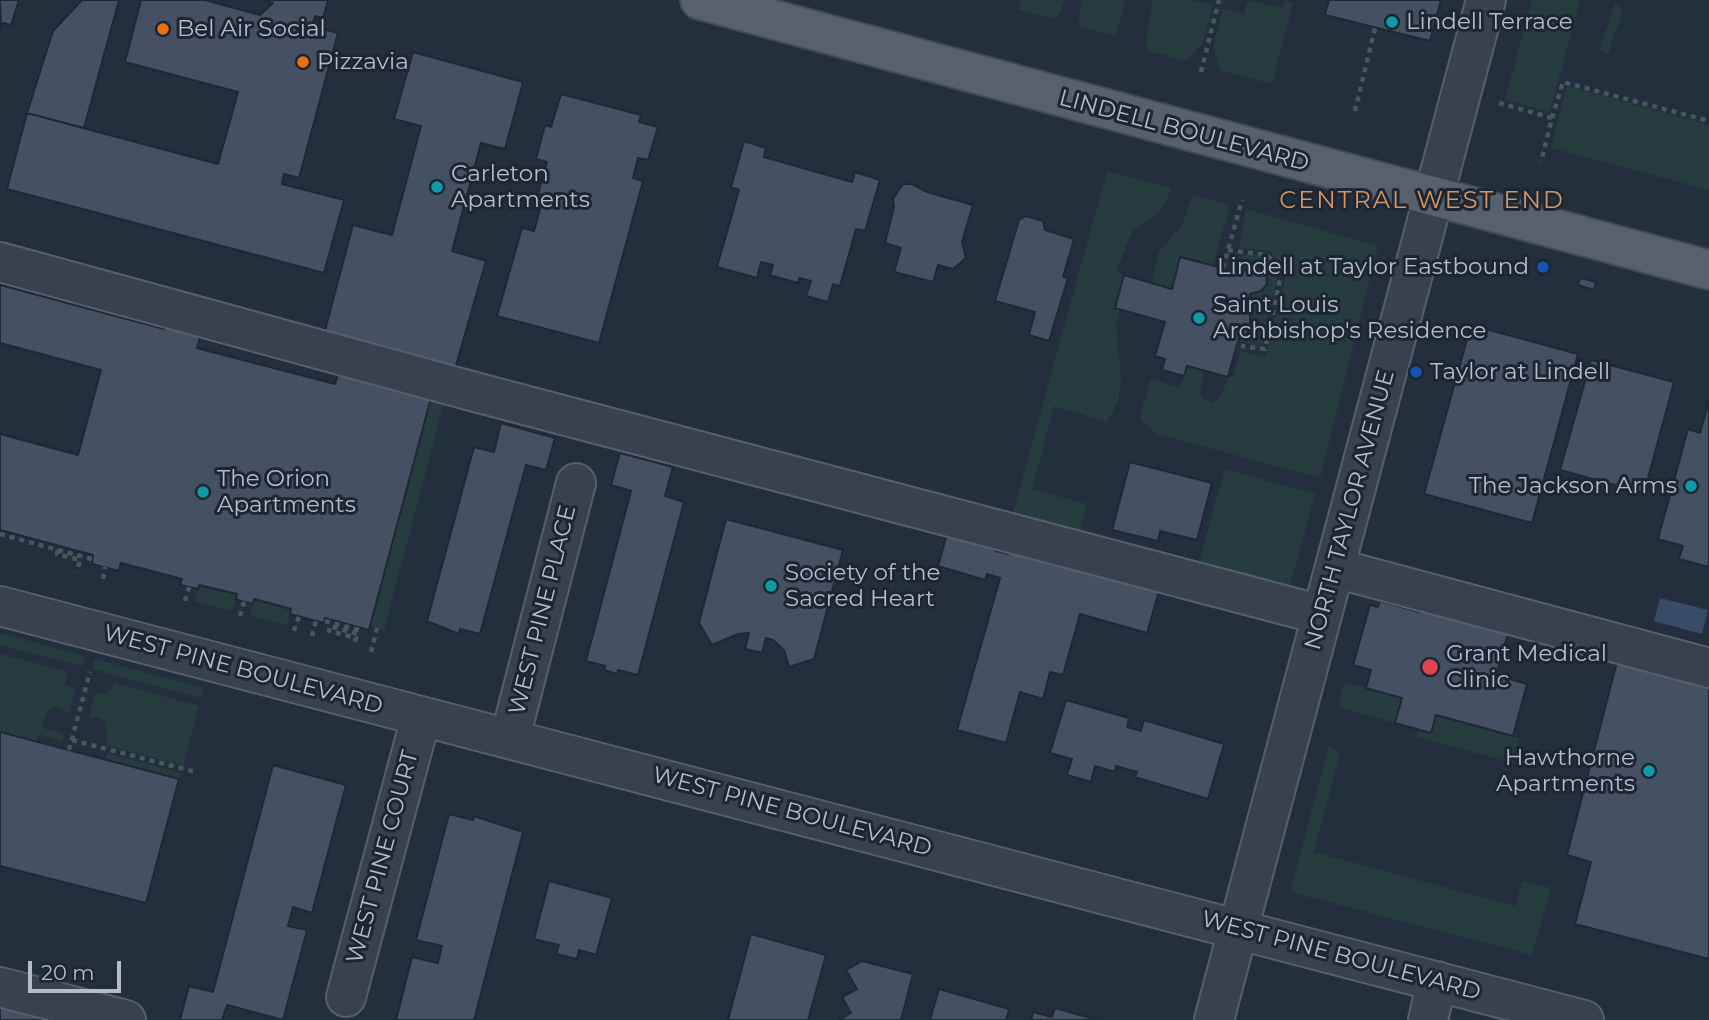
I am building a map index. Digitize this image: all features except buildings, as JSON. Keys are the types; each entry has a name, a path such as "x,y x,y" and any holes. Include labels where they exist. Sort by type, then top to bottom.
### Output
{"main road":[{"name":"LINDELL BOULEVARD","path":"700,0 1709,270"}],"street":[{"name":"NORTH TAYLOR AVENUE","path":"1214,1020 1486,0"},
{"path":"0,262 475,392 1322,615"},
{"name":"WEST PINE PLACE","path":"510,738 576,483"},
{"path":"1335,568 1709,668"},
{"name":"WEST PINE BOULEVARD","path":"0,606 1584,1020"},
{"name":"WEST PINE COURT","path":"346,997 421,717"},
{"path":"1429,1020 1437,981"},
{"path":"0,987 126,1020"}],"path":[{"path":"1201,72 1219,0"},
{"path":"1355,111 1375,28"},
{"path":"1541,162 1563,82 1709,121"},
{"path":"1499,103 1552,118"},
{"path":"1223,268 1242,200"},
{"path":"1227,250 1266,255 1278,265 1281,275 1265,349 1241,346"},
{"path":"0,534 92,559"},
{"path":"58,550 57,554 80,560 77,572"},
{"path":"103,579 105,567"},
{"path":"185,601 189,587"},
{"path":"240,616 244,602"},
{"path":"295,631 299,616"},
{"path":"312,636 316,621"},
{"path":"325,621 359,630 358,634 330,626 329,631 356,638 354,647"},
{"path":"371,652 377,628"},
{"path":"69,750 90,672"},
{"path":"72,740 196,772"}],"green space":[{"path":"1021,0 1064,0 1057,19 1018,10"},
{"path":"1082,0 1125,0 1116,36 1078,26"},
{"path":"1153,0 1193,0 1213,5 1203,43 1189,59 1184,61 1149,51 1145,46"},
{"path":"1248,0 1282,8 1286,1 1293,3 1272,84 1220,70 1213,46 1223,8 1244,14"},
{"path":"1532,0 1580,0 1550,112 1505,100"},
{"path":"1615,4 1623,10 1608,54 1600,49"},
{"path":"1567,86 1709,125 1709,190 1551,148"},
{"path":"1107,171 1171,188 1166,203 1158,214 1132,231 1117,270 1124,275 1115,308 1120,310 1116,325 1121,377 1118,402 1107,422 1054,406 1032,489 1087,504 1079,534 1012,516"},
{"path":"1193,195 1230,205 1213,266 1181,257 1172,289 1151,282 1159,252 1182,225"},
{"path":"1246,209 1378,246 1320,478 1157,434 1141,421 1141,411 1151,379 1180,388 1187,366 1204,370 1200,394 1204,400 1213,403 1223,392 1228,377 1233,377 1241,351 1265,358 1285,279 1282,266 1270,251 1239,248"},
{"path":"1261,255 1276,267 1278,275 1263,343 1259,347 1239,341 1250,326 1250,315 1246,310 1250,294 1267,284 1266,273 1258,267 1248,268 1241,273 1228,270 1232,259"},
{"path":"431,398 444,403 384,630 370,626"},
{"path":"1225,469 1315,494 1289,589 1198,565"},
{"path":"199,585 237,594 232,611 195,601"},
{"path":"254,599 291,609 287,625 250,616"},
{"path":"0,633 85,656 82,666 0,645"},
{"path":"0,654 67,671 65,684 75,690 69,714 54,706 46,714 42,727 64,734 62,741 38,734 36,742 0,732"},
{"path":"95,659 204,688 201,698 92,669"},
{"path":"1345,682 1402,698 1395,723 1338,707"},
{"path":"115,683 199,706 183,765 106,745 106,723 98,717 88,719 95,694 107,694"},
{"path":"1436,715 1519,738 1513,763 1416,737 1418,729"},
{"path":"1329,746 1340,754 1314,852 1515,906 1523,881 1551,888 1532,955 1290,892"},
{"path":"107,753 181,773 179,779 105,760"}],"water":[{"path":"1660,598 1708,610 1702,634 1654,621"}],"place":[{"name":"Lindell Terrace","path":"1392,22"},
{"name":"Bel Air Social","path":"163,29"},
{"name":"Pizzavia","path":"303,62"},
{"name":"Carleton Apartments","path":"437,187"},
{"name":"Lindell at Taylor Eastbound","path":"1543,267"},
{"name":"Saint Louis Archbishop's Residence","path":"1199,318"},
{"name":"Taylor at Lindell","path":"1416,372"},
{"name":"The Jackson Arms","path":"1691,486"},
{"name":"The Orion Apartments","path":"203,492"},
{"name":"Society of the Sacred Heart","path":"771,586"},
{"name":"Grant Medical Clinic","path":"1430,667"},
{"name":"Hawthorne Apartments","path":"1649,771"}],"district":[{"name":"CENTRAL WEST END","path":"1422,201"}]}
